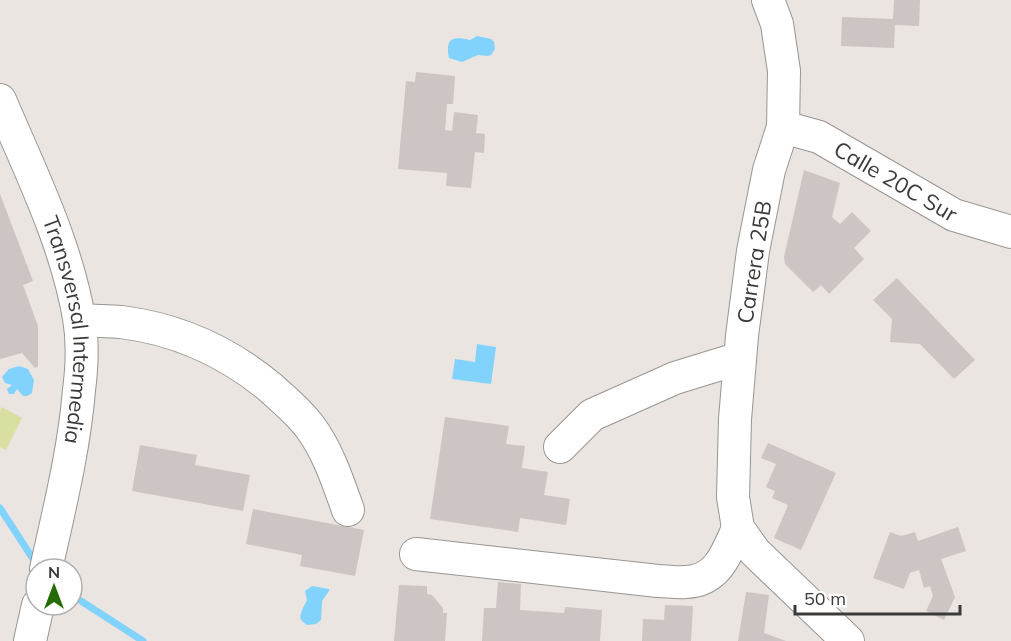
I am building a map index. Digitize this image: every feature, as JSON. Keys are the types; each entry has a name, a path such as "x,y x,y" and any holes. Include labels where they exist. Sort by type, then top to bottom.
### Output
{"street":[{"name":"Carrera 25B","path":"738,528 733,496 735,419 740,358 753,251 769,170 783,127 784,71 777,24 768,0"},
{"name":"Transversal Intermedia","path":"0,100 69,269 80,320 82,365 77,416 70,460 49,557"},
{"name":"Calle 20C Sur","path":"783,127 819,137 954,216 1011,232"},
{"path":"80,320 123,323 173,333 211,348 253,373 287,402 310,427 326,453 348,510"},
{"path":"560,447 592,416 675,378 740,358"},
{"path":"416,554 658,581 688,582 708,577 722,564 738,528"},
{"path":"738,528 755,552 848,641"},
{"path":"30,641 35,617"}],"green space":[{"path":"2,407 22,418 6,450 0,447"}],"water":[{"path":"477,36 491,39 494,42 495,49 491,55 478,55 462,62 449,58 449,42 459,38 470,40"},
{"path":"477,344 496,347 491,384 452,379 455,359 475,362"},
{"path":"19,366 28,369 34,380 32,393 27,396 23,396 17,389 14,394 9,394 7,389 12,385 5,383 2,377 9,369"},
{"path":"312,586 329,589 329,591 322,601 321,620 316,624 307,625 300,617 307,600 305,591"}],"building":[{"path":"894,0 920,0 919,26 895,25 894,48 841,46 842,17 893,19"},
{"path":"416,72 455,76 453,104 447,104 445,130 452,131 454,112 478,115 476,133 485,134 484,153 475,152 471,188 446,186 447,173 398,169 406,81 415,82"},
{"path":"804,170 840,183 832,217 840,224 852,212 871,231 854,248 864,259 829,294 821,285 813,292 785,264 784,257"},
{"path":"0,194 33,281 23,285 38,326 38,367 35,368 22,353 0,359"},
{"path":"897,278 975,360 954,379 920,344 890,342 892,319 873,300"},
{"path":"445,417 509,426 506,444 525,446 522,468 548,472 544,495 570,499 566,525 520,518 518,532 430,519"},
{"path":"768,443 836,473 801,550 774,538 788,505 772,498 775,491 766,487 776,464 761,458"},
{"path":"140,445 197,455 195,465 250,475 243,511 132,491"},
{"path":"253,509 364,530 355,576 300,566 302,555 246,544"},
{"path":"958,527 966,551 941,559 955,597 944,620 926,611 933,596 930,586 924,588 919,570 910,573 904,589 873,578 890,532 901,536 915,532 918,541"},
{"path":"498,582 521,584 520,610 564,613 565,607 602,610 600,641 482,641 484,608 496,608"},
{"path":"399,585 427,586 427,594 432,595 443,608 443,613 447,613 445,641 394,641"},
{"path":"746,592 769,595 764,633 786,641 738,641"},
{"path":"665,605 693,606 691,641 642,641 643,619 664,620"}],"waterway":[{"path":"0,508 32,557"},
{"path":"84,603 143,641"}]}
